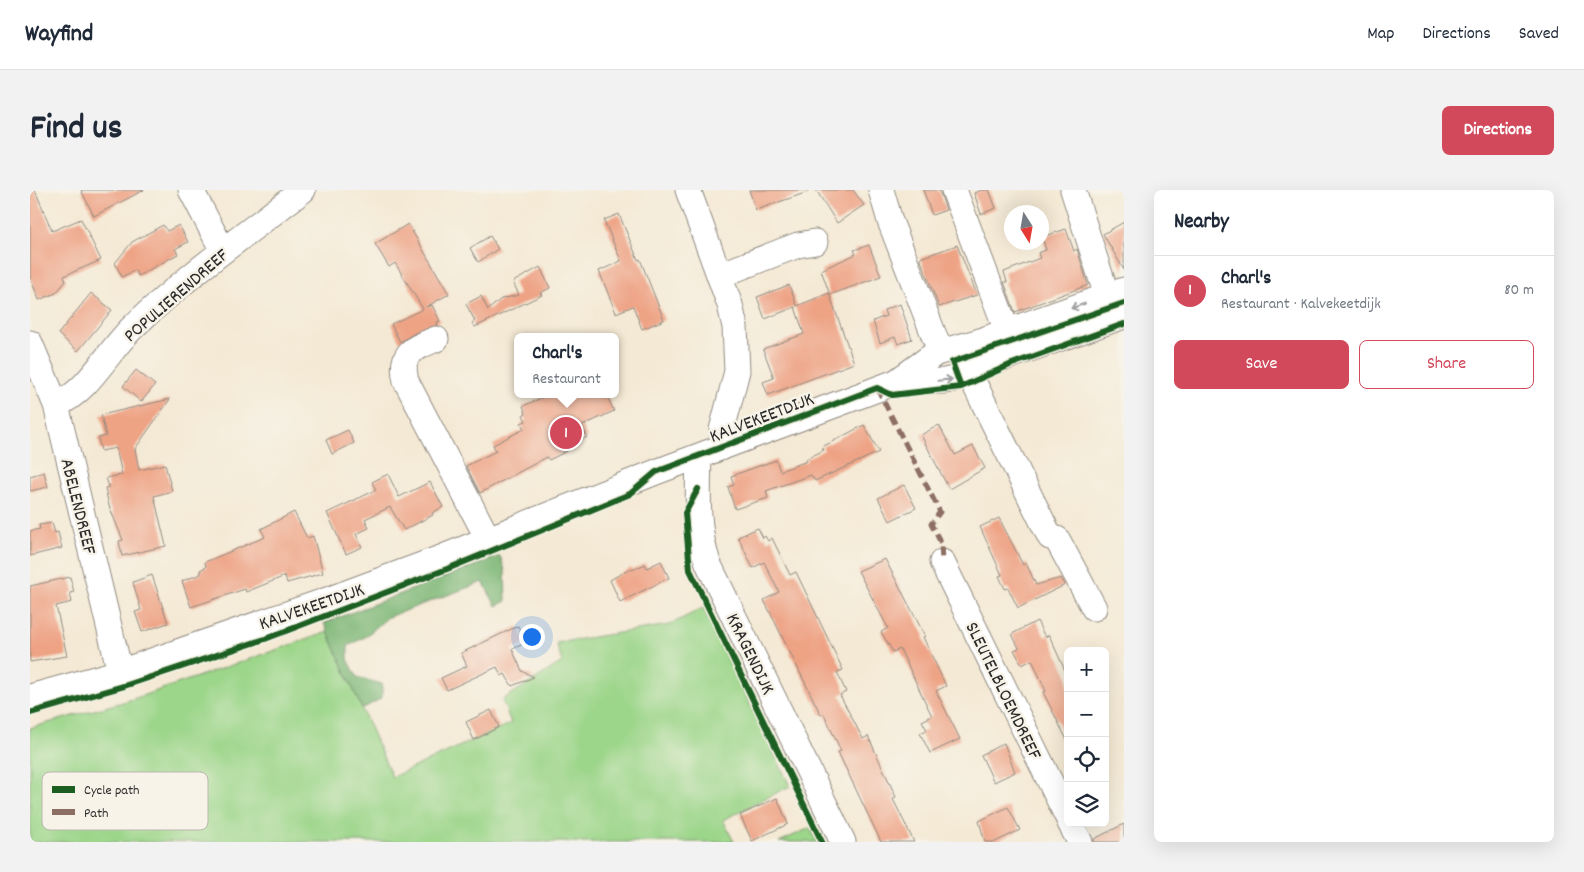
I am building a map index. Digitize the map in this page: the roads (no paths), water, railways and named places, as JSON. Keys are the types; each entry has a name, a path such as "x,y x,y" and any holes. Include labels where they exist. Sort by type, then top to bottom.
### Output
{"street":[{"path":"191,190 223,252"},
{"name":"POPULIERENDREEF","path":"56,405 71,398 132,327 223,252 303,190"},
{"path":"688,190 720,275 735,327 737,371 722,430 725,445"},
{"path":"881,190 890,221 940,351"},
{"path":"954,190 1007,331"},
{"path":"1073,190 1115,293"},
{"path":"720,275 798,245 814,242"},
{"name":"KALVEKEETDIJK","path":"30,697 120,672 330,600 725,445 896,382 940,351 1007,331 1115,293"},
{"name":"KALVEKEETDIJK","path":"896,382 945,381 969,374 987,364 1124,316"},
{"path":"436,338 410,351 404,359 403,369 406,381 488,539"},
{"name":"ABELENDREEF","path":"30,343 56,405 120,672"},
{"path":"969,374 1050,537 1057,539 1094,608"},
{"name":"KRAGENDIJK","path":"699,456 698,522 701,543 708,563 843,842"},
{"name":"SLEUTELBLOEMDREEF","path":"942,562 1064,810"},
{"path":"1072,827 1080,842"}],"place":[{"name":"Charl's","path":"566,433"}]}
